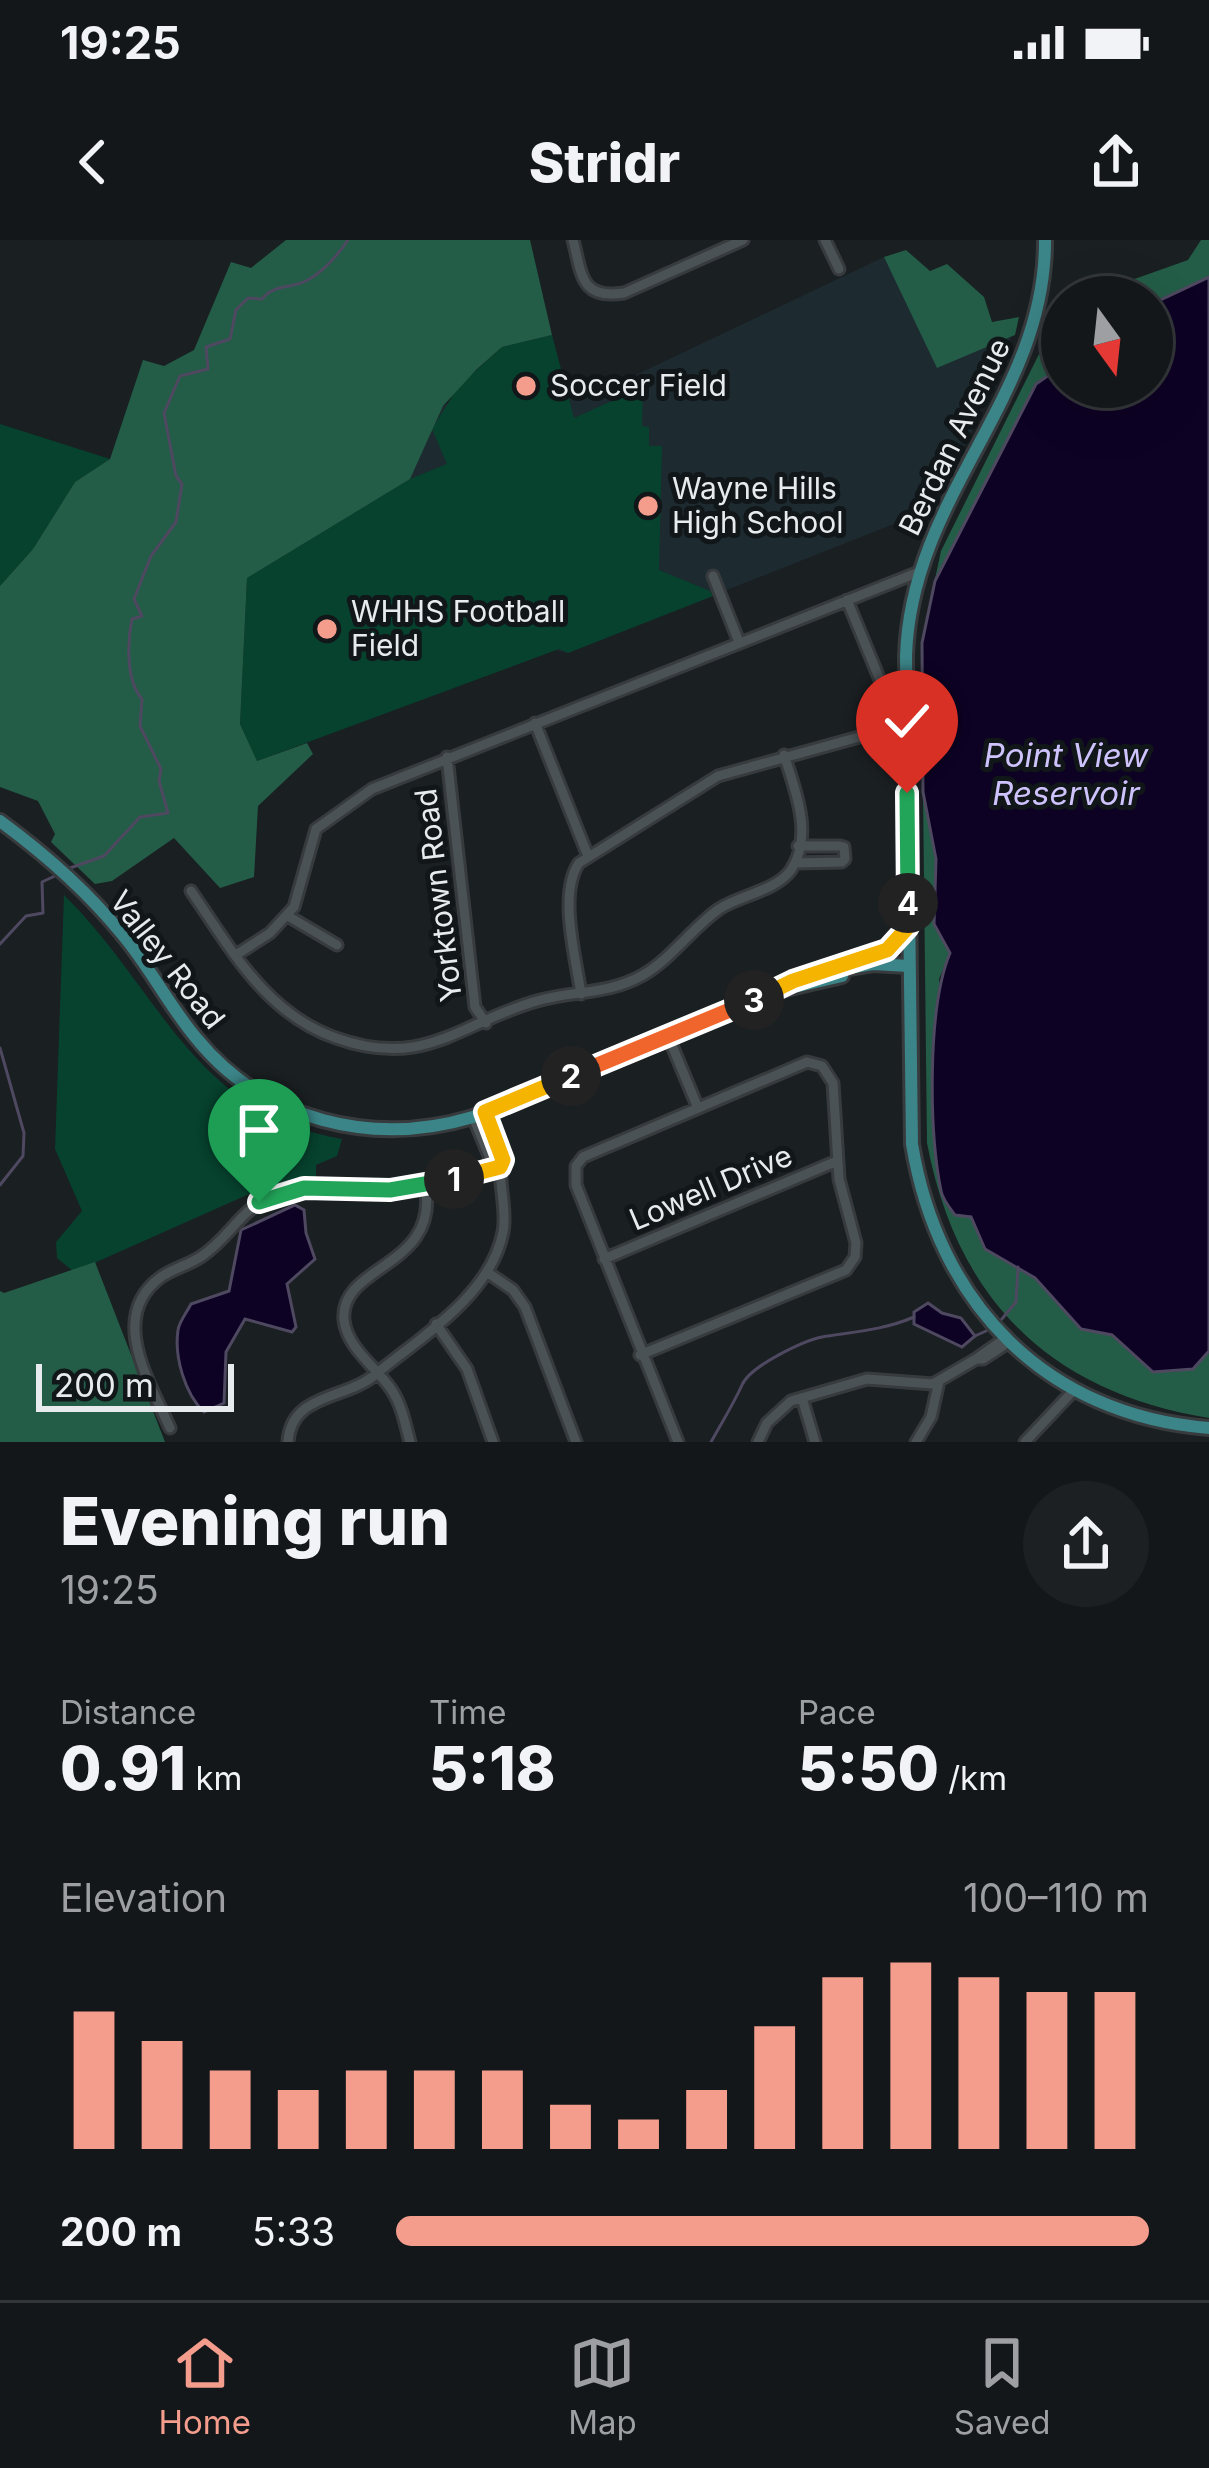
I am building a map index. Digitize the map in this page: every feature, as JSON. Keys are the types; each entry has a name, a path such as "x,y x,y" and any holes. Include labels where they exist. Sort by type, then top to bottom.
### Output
{"main road":[{"name":"Berdan Avenue","path":"1045,240 1042,286 1030,340 936,523 919,572 906,656 911,1144 922,1200 952,1269 1006,1338 1074,1390 1145,1418 1209,1428"},
{"name":"Valley Road","path":"0,821 63,872 108,918 194,1036 256,1092 298,1112 366,1130 412,1130 479,1115 781,990 908,967"},
{"path":"825,971 887,950 908,927"},
{"name":"Valley Road","path":"781,990 825,971 886,963 908,967"}],"street":[{"path":"573,240 584,283 593,292 608,296 743,240"},
{"path":"825,240 839,268"},
{"path":"236,955 288,916 302,887 312,837 322,822 371,789 919,572"},
{"path":"713,576 739,642"},
{"path":"581,994 569,884 574,868 718,776 870,734 885,722 887,698 848,600"},
{"path":"535,723 588,856"},
{"path":"191,891 253,980 285,1010 316,1030 376,1047 442,1041 538,1000 613,989 647,973 719,909 779,881 795,863 800,804 784,755"},
{"name":"Yorktown Road","path":"447,757 475,1007 486,1023"},
{"path":"795,863 845,859 840,845 798,846"},
{"path":"288,916 337,946"},
{"path":"668,1036 698,1108"},
{"path":"640,1355 849,1267 856,1243 837,1162 833,1083 818,1063 807,1062 579,1160 576,1185 640,1355 678,1442"},
{"path":"479,1115 492,1163 500,1167"},
{"name":"Lowell Drive","path":"604,1259 837,1162"},
{"path":"170,1428 137,1353 134,1334 139,1308 154,1283 208,1252 251,1208 280,1193 304,1188 390,1190 500,1167"},
{"path":"288,1442 291,1425 306,1406 349,1393 377,1374 468,1296 487,1272 502,1237 500,1167"},
{"path":"410,1442 399,1405 349,1335 346,1304 352,1292 421,1233 428,1210 424,1185"},
{"path":"487,1272 513,1290 525,1307 576,1442"},
{"path":"436,1324 467,1369 493,1442"},
{"path":"758,1442 779,1409 802,1398 867,1378 920,1384 938,1381 1006,1338"},
{"path":"916,1442 931,1417 938,1381"},
{"path":"1025,1442 1074,1390"},
{"path":"802,1398 815,1442"}],"shaded area":[{"name":"Wayne Hills High School","path":"884,257 889,268 985,345 1011,337 1004,366 942,491 924,512 568,653 247,578 432,429 443,406 552,335 567,397 604,390"}],"green space":[{"path":"286,240 530,240 552,335 502,347 476,370 443,406 410,479 247,578 240,724 257,761 307,743 313,754 258,806 254,877 220,888 174,838 112,881 95,884 51,842 55,834 38,801 0,787 0,586 33,549 75,482 110,459 143,360 164,366 194,350 231,262 251,268"},
{"path":"1201,240 1209,240 1209,277 1173,294 1173,276 1143,276 1188,260"},
{"path":"906,250 930,271 947,264 984,297 992,322 1019,317 1015,335 937,368 884,257"},
{"path":"552,335 574,418 643,387 642,426 649,427 649,446 662,446 659,570 713,596 568,653 559,649 257,761 240,724 247,578 410,479 447,464 432,429 458,387 502,347"},
{"path":"1041,350 1041,381 935,579 941,551"},
{"path":"0,424 110,459 75,482 33,549 0,586"},
{"path":"923,793 936,859 934,924 950,953 939,979 971,1217 985,1249 1035,1278 1080,1329 1112,1335 1153,1372 1193,1369 1209,1351 1209,1418 1152,1405 1102,1386 1058,1361 1020,1330 987,1292 961,1249 941,1199 927,1143"},
{"path":"64,895 213,1075 249,1103 291,1125 342,1139 337,1156 316,1165 316,1180 267,1186 74,1272 57,1258 56,1242 82,1211 55,1149"},
{"path":"95,1262 165,1442 0,1442 0,1291"}],"water":[{"name":"Point View Reservoir","path":"1209,277 1209,1351 1193,1369 1153,1372 1112,1335 1081,1329 1035,1278 985,1249 971,1217 955,1215 942,1194 932,1070 937,1005 950,953 934,924 936,859 923,792 922,643 935,581 1036,384 1041,381 1041,408 1173,408 1173,294"},
{"path":"295,1205 304,1210 315,1259 287,1284 296,1327 292,1332 245,1319 226,1352 224,1403 204,1412 182,1374 180,1324 191,1304 229,1291 241,1230"},
{"path":"928,1303 961,1318 975,1336 962,1347 914,1324 914,1312"}],"waterway":[{"path":"70,868 104,856 140,817 168,813 159,781 161,769 140,726 142,699 130,672 129,650 132,619 142,616 134,599 151,556 176,522 182,484 176,476 164,413 180,376 208,369 206,347 230,339 236,310 248,298 262,299 313,277 348,240"},
{"path":"0,944 26,916 43,913 42,882 57,875"},
{"path":"0,1048 24,1133 23,1156 0,1185"},
{"path":"1001,1320 1016,1302 1018,1267"},
{"path":"711,1442 747,1378 766,1363 813,1339 914,1317"},
{"path":"975,1336 986,1331"}],"place":[{"name":"Soccer Field","path":"526,386"},
{"name":"Wayne Hills High School","path":"648,506"},
{"name":"WHHS Football Field","path":"327,629"}],"route":[{"path":"259,1202 304,1188 404,1189 500,1167 503,1160 485,1112 793,981 895,945 908,927 907,793"}]}
